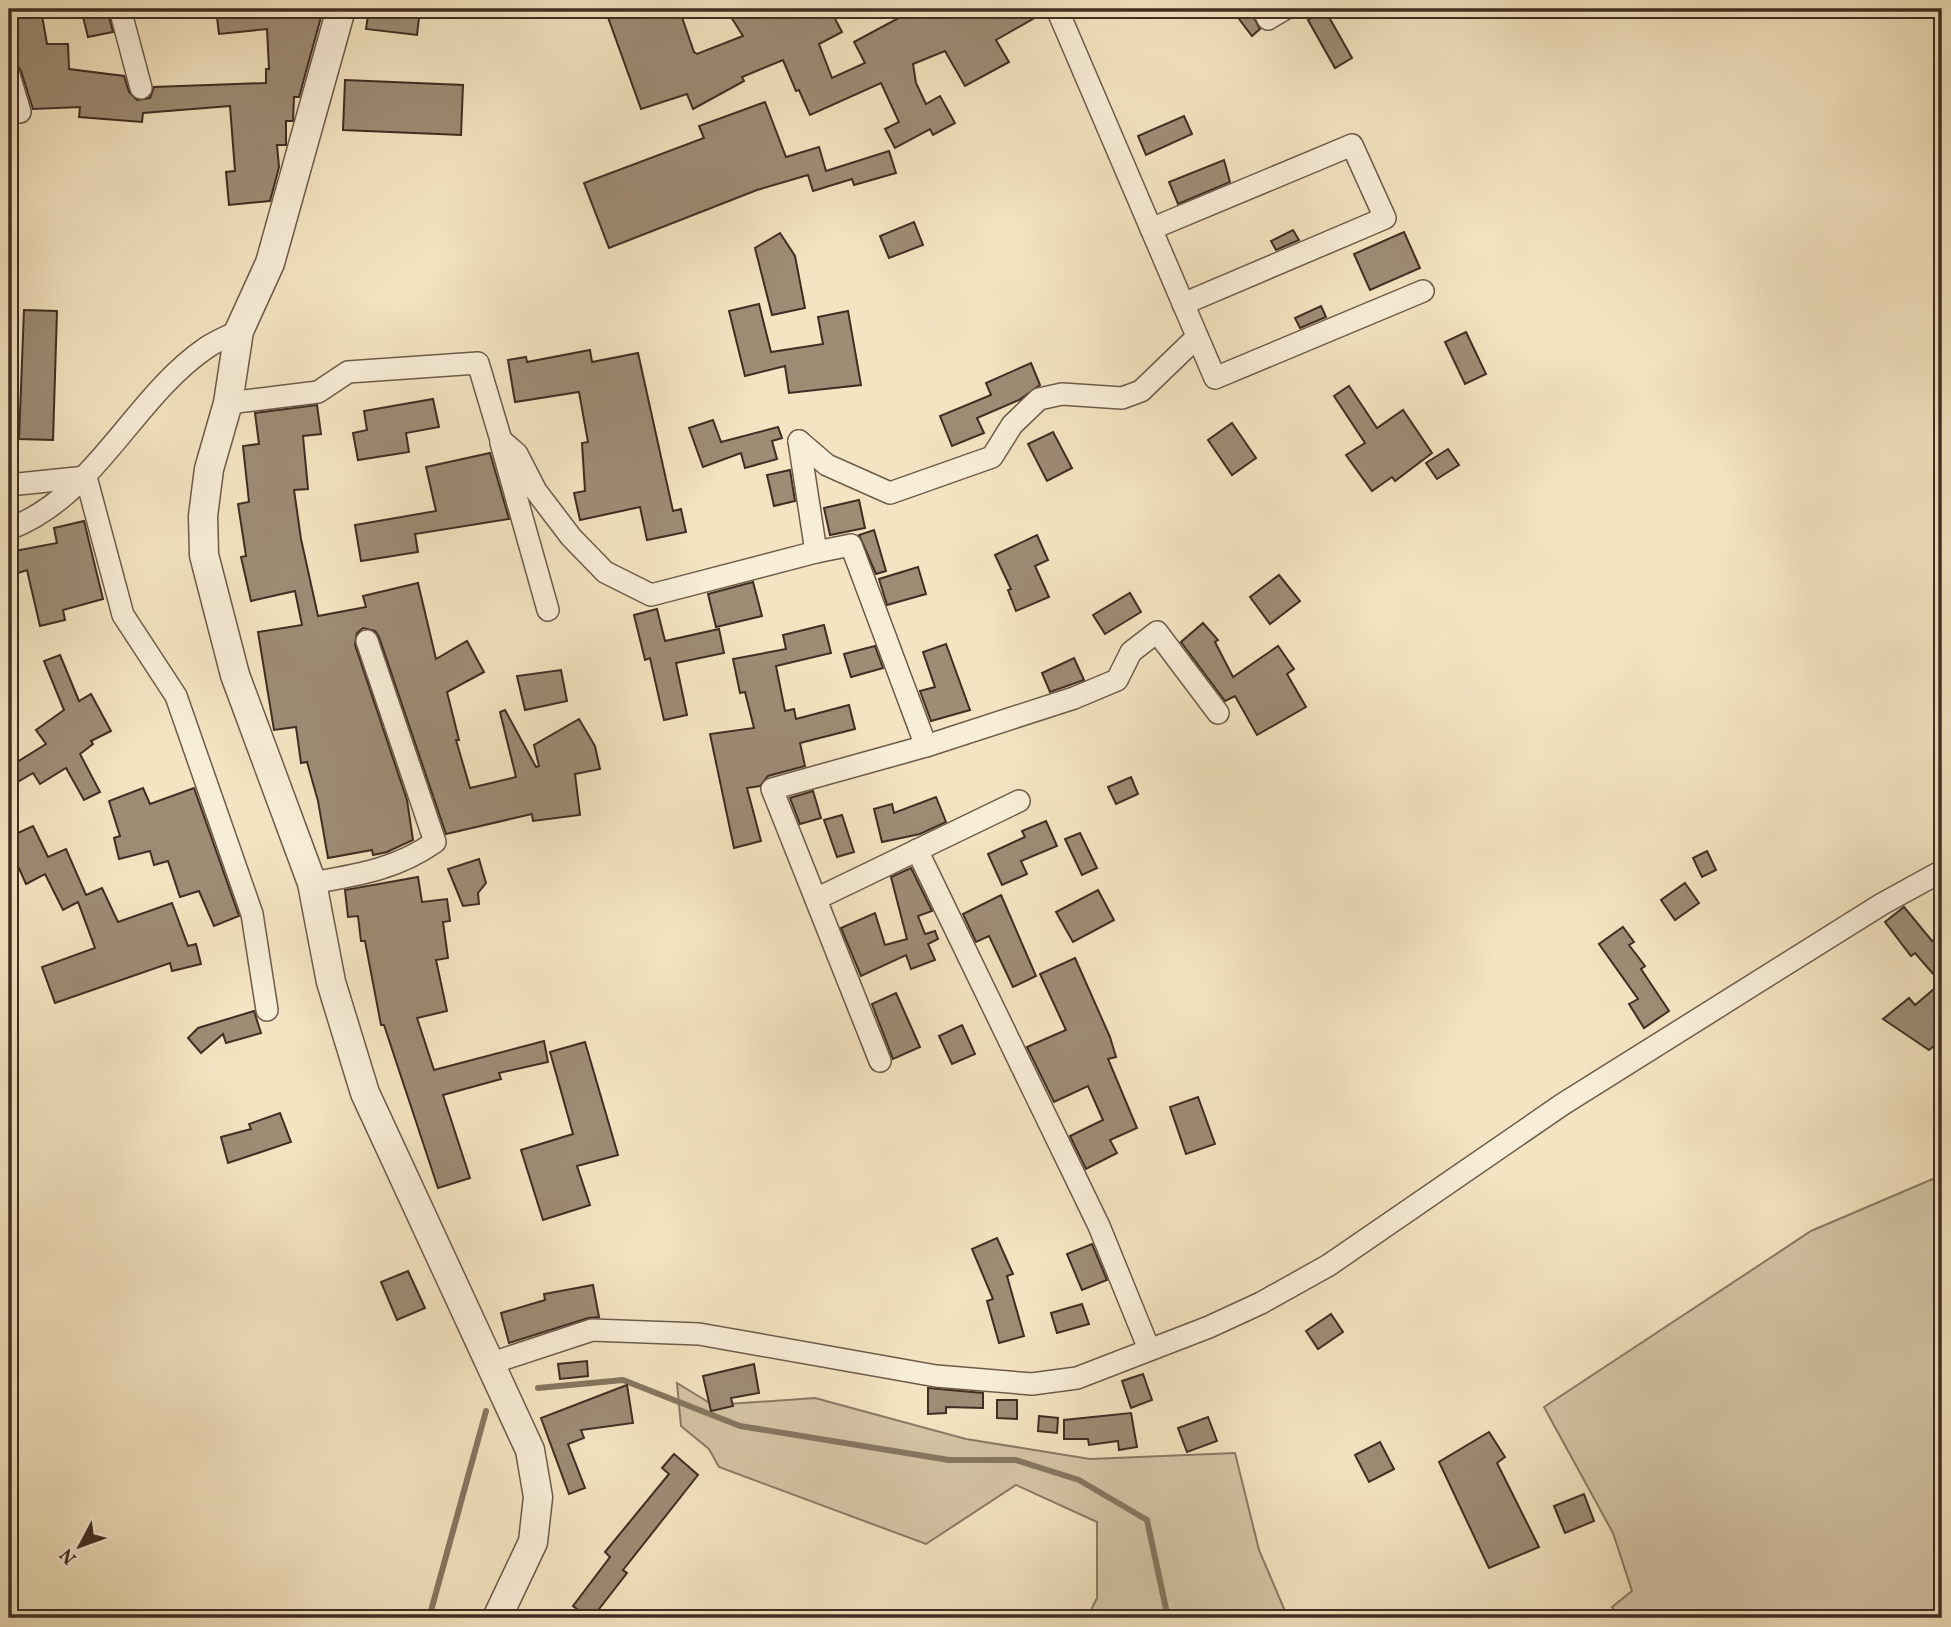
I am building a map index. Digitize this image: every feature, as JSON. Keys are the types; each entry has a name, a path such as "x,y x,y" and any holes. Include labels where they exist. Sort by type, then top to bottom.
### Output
{"street":[{"path":"120,9 141,88"},
{"path":"341,9 270,264 239,331 228,403 209,469 203,516 204,555 235,676 312,883 331,982 365,1093 530,1450 538,1497 533,1542 497,1618"},
{"path":"1057,9 1215,377 1423,291"},
{"path":"1263,9 1268,19 1285,9"},
{"path":"9,75 20,112"},
{"path":"1151,229 1352,145 1385,218 1183,304"},
{"path":"9,529 31,521 86,477 176,374 206,348 239,331"},
{"path":"816,552 799,442 827,465 890,493 992,457 1012,425 1039,399 1062,394 1122,398 1141,391 1197,337"},
{"path":"228,403 318,392 348,372 478,363 548,610"},
{"path":"501,440 517,453 536,491 570,537 606,572 651,595 851,545 926,746"},
{"path":"9,485 86,477"},
{"path":"86,477 123,615 176,696 248,901 267,1010"},
{"path":"880,1060 772,789 926,746 1074,698 1117,680 1131,652 1157,632 1219,713"},
{"path":"312,883 377,871 414,857 435,842 367,641"},
{"path":"816,899 1018,801"},
{"path":"916,850 1099,1226 1149,1349"},
{"path":"492,1363 592,1330 699,1334 936,1376 1032,1384 1077,1378 1261,1303 1329,1265 1563,1104 1882,904 1942,871"}],"shaded area":[{"path":"1942,1175 1942,1618 1619,1618 1612,1607 1632,1591 1613,1533 1544,1407 1811,1231"},
{"path":"677,1383 713,1405 815,1398 966,1439 1090,1459 1235,1453 1259,1550 1288,1618 1087,1618 1097,1598 1097,1522 1016,1485 926,1544 719,1467 709,1449 681,1426"}],"building":[{"path":"81,9 107,9 113,32 88,37"},
{"path":"216,9 306,9 307,17 321,17 299,97 294,97 293,121 286,121 286,145 277,145 279,167 270,201 229,205 226,172 235,171 230,106 143,113 142,122 79,117 80,107 33,109 21,71 17,65 9,62 9,15 41,10 47,44 68,44 69,69 124,76 129,92 137,100 150,98 154,87 266,83 266,69 269,69 267,29 219,34"},
{"path":"369,9 420,9 417,35 366,29"},
{"path":"605,9 679,9 697,54 743,36 726,9 830,9 842,32 819,44 832,78 865,63 854,42 908,13 906,9 1044,9 1045,12 996,40 1009,62 965,86 945,51 913,64 916,83 926,104 940,96 955,123 933,135 930,129 895,148 885,129 899,122 881,83 810,115 783,60 742,77 744,81 693,109 687,94 641,109"},
{"path":"1250,10 1260,29 1252,36 1239,19"},
{"path":"1325,10 1352,58 1335,68 1308,20"},
{"path":"345,80 463,85 461,135 343,130"},
{"path":"765,102 786,157 819,147 826,171 889,151 896,173 854,185 852,179 813,191 808,175 757,190 609,248 584,183 704,138 699,126"},
{"path":"1184,116 1192,134 1146,155 1138,136"},
{"path":"1224,160 1230,182 1178,204 1169,182"},
{"path":"914,222 923,245 889,258 880,236"},
{"path":"1293,230 1299,240 1276,250 1271,241"},
{"path":"1404,232 1420,268 1370,290 1354,254"},
{"path":"780,233 795,256 805,308 772,315 755,248"},
{"path":"759,304 771,352 823,344 818,317 848,311 861,385 789,393 785,366 745,376 729,311"},
{"path":"1321,306 1326,317 1300,328 1295,318"},
{"path":"24,310 57,311 53,440 19,439"},
{"path":"1466,332 1486,374 1465,384 1445,342"},
{"path":"590,350 592,362 638,353 673,511 681,509 686,532 647,540 640,507 580,520 574,493 585,491 582,443 588,442 579,392 515,402 508,360 526,357 527,362"},
{"path":"1031,363 1040,385 1019,400 977,418 984,433 952,446 940,416 991,395 986,383"},
{"path":"1349,386 1377,428 1403,410 1432,453 1395,481 1392,477 1372,491 1346,455 1365,443 1334,396"},
{"path":"433,399 439,427 406,433 409,452 358,460 353,433 367,430 364,411"},
{"path":"317,405 321,434 303,436 308,489 294,490 301,539 318,616 366,607 363,596 418,583 436,659 467,641 484,672 447,692 459,740 456,740 470,788 516,777 500,712 505,710 536,767 539,766 534,745 579,719 595,746 600,769 575,774 580,815 533,821 532,814 446,834 379,637 375,631 363,628 357,633 355,645 407,800 413,840 387,852 373,855 372,850 328,858 318,801 307,762 301,763 296,727 274,730 258,632 302,625 295,591 251,601 241,557 246,556 238,504 249,502 243,446 259,444 255,413"},
{"path":"713,420 721,442 778,427 782,438 772,441 777,459 745,468 741,453 703,467 689,428"},
{"path":"1232,423 1256,458 1232,475 1208,440"},
{"path":"1053,432 1072,468 1047,481 1028,444"},
{"path":"1448,449 1459,465 1437,479 1426,463"},
{"path":"490,453 509,519 415,534 418,552 361,561 355,525 436,511 426,467"},
{"path":"790,470 795,501 774,506 767,475"},
{"path":"859,500 865,528 830,535 824,508"},
{"path":"84,521 103,599 63,610 65,620 40,626 27,570 9,576 9,552 57,543 54,528"},
{"path":"874,530 886,571 876,574 859,535"},
{"path":"1037,535 1048,560 1035,566 1049,597 1016,611 1008,590 1011,589 995,555"},
{"path":"918,567 926,594 887,605 879,579"},
{"path":"1279,575 1300,601 1270,624 1250,597"},
{"path":"753,582 762,616 716,627 708,594"},
{"path":"1130,593 1141,612 1105,634 1093,615"},
{"path":"657,609 665,641 719,629 724,653 676,663 687,715 664,720 650,658 645,660 634,615"},
{"path":"1203,623 1218,640 1215,642 1233,677 1278,646 1294,669 1287,674 1306,707 1257,735 1235,696 1225,701 1181,642"},
{"path":"824,625 831,653 776,666 785,711 794,709 796,719 849,705 855,729 800,743 805,766 768,776 760,786 747,788 761,841 734,848 710,734 754,728 745,692 740,693 733,659 786,649 783,635"},
{"path":"946,644 970,710 931,721 920,691 935,687 923,652"},
{"path":"875,646 883,668 851,677 844,654"},
{"path":"60,655 79,701 91,694 111,731 91,741 93,744 80,754 100,792 84,800 66,768 40,784 33,773 9,787 9,767 46,744 36,730 64,710 44,661"},
{"path":"1074,658 1084,680 1050,692 1042,673"},
{"path":"561,670 567,701 525,710 517,676"},
{"path":"1131,777 1138,794 1116,804 1108,787"},
{"path":"143,788 150,804 194,788 239,916 214,926 199,891 180,897 168,861 154,865 150,851 119,859 114,838 120,836 109,801"},
{"path":"813,791 821,818 800,824 790,798"},
{"path":"936,797 946,822 920,834 882,842 874,809 892,804 894,813"},
{"path":"842,815 854,852 837,857 824,820"},
{"path":"1046,821 1057,846 1021,861 1027,874 1002,885 988,854 1025,837 1022,831"},
{"path":"33,826 48,857 66,849 86,895 102,888 118,922 172,903 188,946 196,944 201,964 172,971 170,963 55,1003 42,967 95,948 78,902 63,910 45,874 26,884 18,866 9,870 9,837"},
{"path":"1080,833 1097,868 1082,875 1065,839"},
{"path":"1707,851 1716,870 1702,877 1693,858"},
{"path":"479,859 486,883 478,893 479,904 463,906 448,869"},
{"path":"911,868 932,911 918,916 925,934 935,931 938,939 928,944 935,960 911,969 906,955 861,976 841,928 875,913 885,945 907,939 891,877"},
{"path":"418,877 422,902 447,899 450,921 443,922 448,958 436,960 447,1011 417,1018 434,1070 544,1041 548,1062 499,1073 501,1079 443,1095 470,1178 438,1188 384,1025 381,1025 365,941 361,941 358,916 348,917 345,890"},
{"path":"1685,883 1699,903 1675,920 1661,900"},
{"path":"1098,890 1114,920 1073,942 1056,912"},
{"path":"1001,895 1036,976 1013,987 989,936 976,942 963,914"},
{"path":"1904,907 1932,941 1935,939 1942,947 1942,1039 1929,1050 1883,1019 1909,998 1915,1005 1941,983 1915,953 1911,956 1885,922"},
{"path":"1623,927 1634,942 1629,945 1645,966 1641,969 1669,1011 1644,1028 1629,1004 1638,999 1599,944"},
{"path":"1075,958 1110,1037 1116,1057 1108,1059 1137,1128 1110,1140 1117,1153 1086,1169 1070,1136 1103,1120 1088,1086 1054,1102 1027,1047 1066,1030 1040,974"},
{"path":"896,993 920,1047 893,1059 872,1004"},
{"path":"254,1011 261,1033 226,1043 223,1034 201,1053 188,1038 198,1028"},
{"path":"962,1025 975,1054 952,1064 939,1036"},
{"path":"585,1042 618,1155 577,1166 590,1205 543,1220 521,1150 573,1134 550,1052"},
{"path":"1198,1097 1215,1144 1186,1154 1170,1107"},
{"path":"280,1113 291,1142 228,1163 221,1137 251,1129 249,1124"},
{"path":"997,1238 1013,1274 1007,1276 1024,1336 999,1343 987,1301 993,1299 972,1249"},
{"path":"1092,1244 1107,1280 1082,1290 1067,1254"},
{"path":"408,1271 425,1308 397,1320 381,1282"},
{"path":"593,1285 599,1317 509,1343 501,1313 545,1300 544,1294"},
{"path":"1082,1304 1089,1324 1057,1333 1051,1313"},
{"path":"1331,1314 1343,1332 1318,1349 1306,1331"},
{"path":"587,1361 588,1376 560,1379 558,1364"},
{"path":"754,1364 759,1393 731,1398 733,1406 711,1411 703,1376"},
{"path":"1143,1374 1152,1400 1131,1408 1122,1381"},
{"path":"627,1385 633,1423 581,1430 584,1438 568,1444 585,1488 569,1494 541,1418"},
{"path":"928,1388 983,1393 983,1408 946,1407 946,1413 928,1414"},
{"path":"997,1400 1017,1400 1017,1419 997,1418"},
{"path":"1131,1413 1137,1447 1119,1450 1118,1441 1089,1445 1088,1439 1064,1439 1064,1420"},
{"path":"1039,1416 1058,1418 1057,1433 1038,1431"},
{"path":"1208,1417 1217,1441 1187,1452 1178,1428"},
{"path":"1489,1432 1505,1457 1497,1463 1539,1547 1489,1568 1439,1462"},
{"path":"1380,1442 1394,1469 1369,1482 1355,1455"},
{"path":"674,1454 698,1475 623,1570 627,1573 592,1618 589,1618 573,1606 610,1557 605,1552 669,1474 662,1468"},
{"path":"1584,1494 1594,1521 1565,1533 1554,1506"}],"waterway":[{"path":"538,1388 623,1380 740,1426 949,1460 1016,1460 1079,1480 1147,1520 1168,1618"},
{"path":"429,1618 486,1411"}]}
